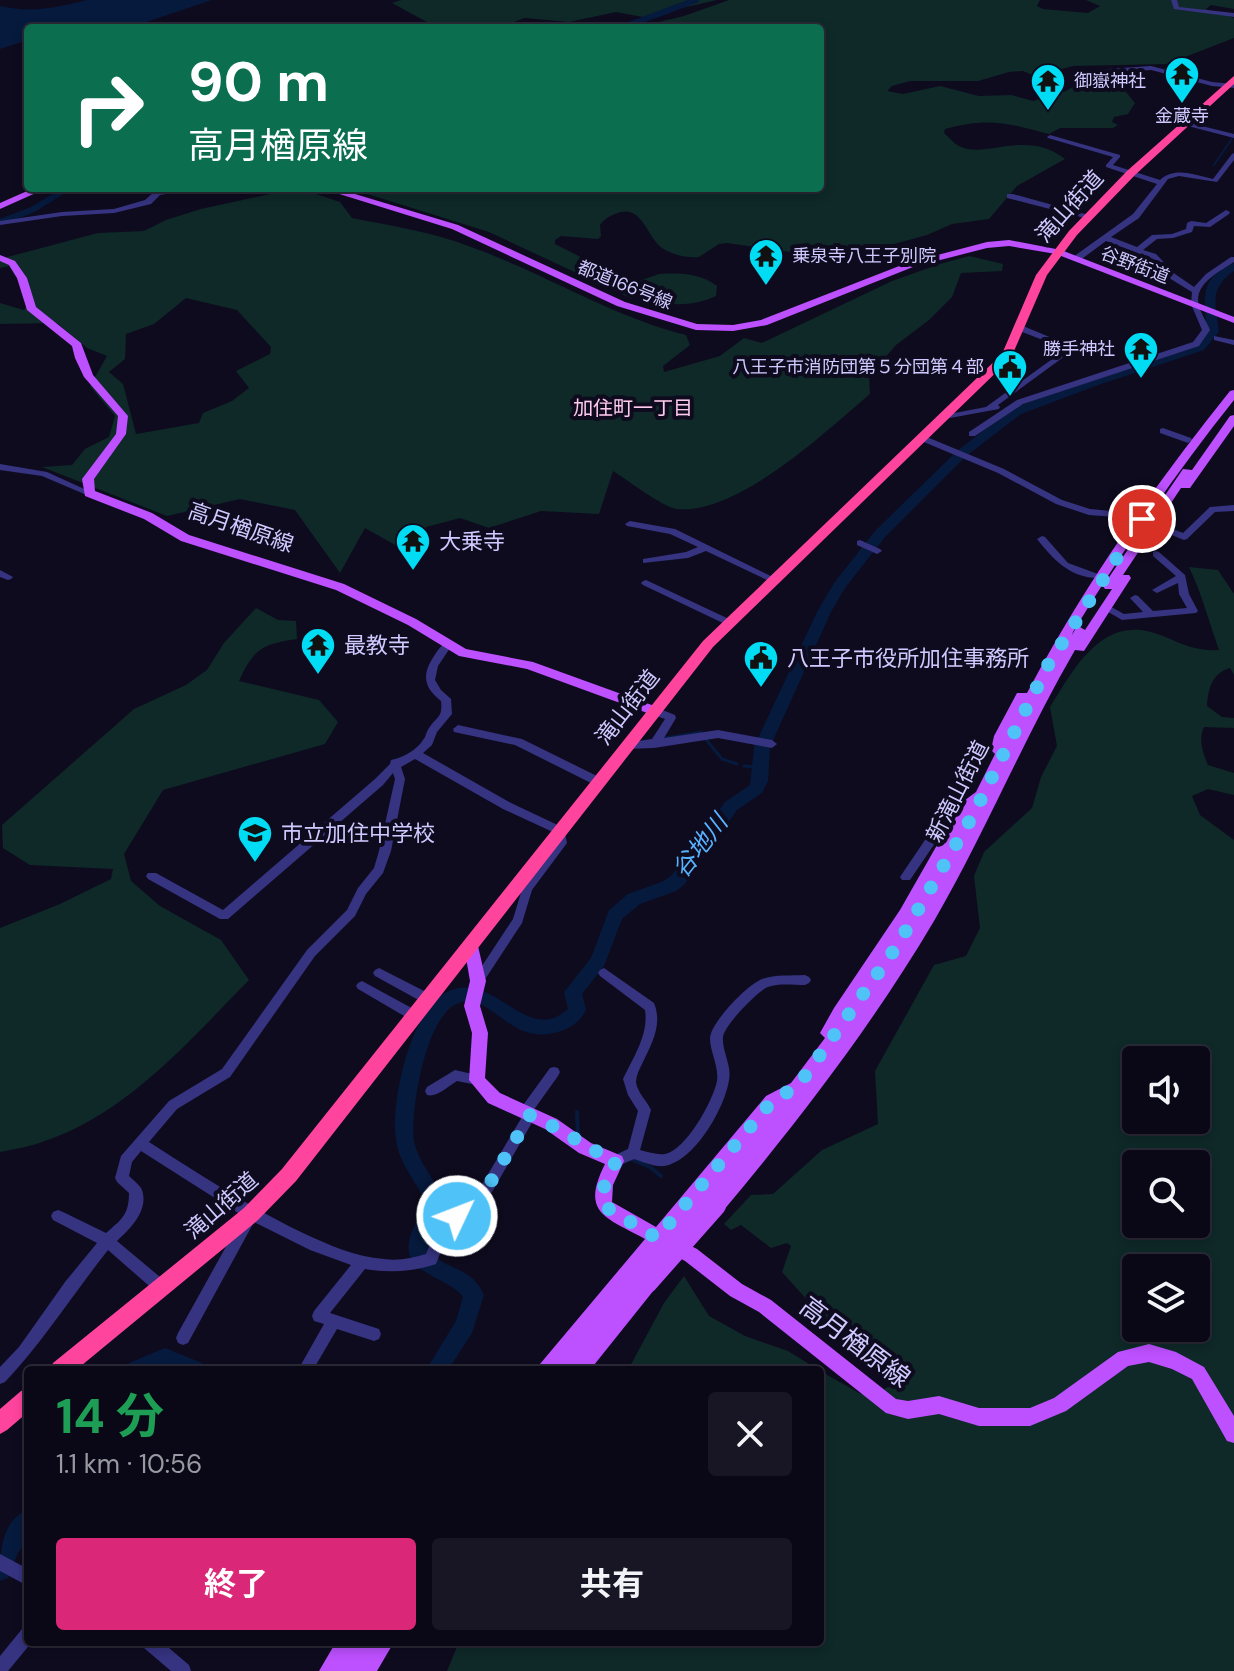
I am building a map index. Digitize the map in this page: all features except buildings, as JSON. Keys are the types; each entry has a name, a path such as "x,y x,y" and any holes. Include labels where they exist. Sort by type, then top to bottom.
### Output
{"highway":[{"name":"滝山街道","path":"65,1366 251,1214 289,1175 728,622 1007,355 1042,275 1058,252 1131,173 1232,83"},
{"path":"3,1413 24,1400"}],"main road":[{"path":"0,206 33,192"},
{"name":"都道166号線","path":"338,192 455,227 632,309 705,328 733,328 763,323 910,265 987,245 1025,244 1058,252"},
{"name":"谷野街道","path":"1058,252 1234,320"},
{"path":"0,258 12,263 22,278 31,308 55,324 77,345 92,385 123,416 121,434 88,479 89,493"},
{"path":"1153,503 1161,479 1234,384"},
{"name":"新滝山街道","path":"1147,521 1153,503 1234,393"},
{"name":"新滝山街道","path":"711,1202 815,1063 905,934 984,792 1053,657 1147,521 1172,495 1199,452 1234,406"},
{"path":"1172,495 1183,490 1234,418"},
{"name":"高月楢原線","path":"89,493 148,516 185,538 340,587 412,622 463,653 529,665 655,711"},
{"path":"991,777 1001,736 1055,637 1108,556 1131,545"},
{"path":"1067,654 1081,647 1128,573 1131,545"},
{"name":"新滝山街道","path":"711,1202 809,1091 902,960 980,824 1067,654 1131,545"},
{"path":"815,1063 839,1013 905,914 966,807 984,792"},
{"path":"471,946 480,1033 479,1083 494,1098 570,1135 585,1148 616,1161"},
{"path":"549,1366 772,1101 798,1086"},
{"name":"高月楢原線","path":"616,1161 604,1187 604,1206 691,1255 736,1290 765,1306 892,1407 908,1410 939,1405 979,1417 1030,1417 1060,1405 1124,1358 1149,1353 1176,1361 1198,1373 1234,1434"},
{"path":"566,1366 711,1202"},
{"path":"582,1366 643,1280"},
{"path":"329,1671 345,1646"},
{"path":"347,1671 363,1646"},
{"path":"365,1671 381,1646"}],"street":[{"path":"1174,0 1176,8 1234,15"},
{"path":"1078,73 1151,68 1212,84 1232,83"},
{"path":"1186,124 1234,136"},
{"path":"1050,137 1118,156 1108,166 1163,183"},
{"path":"1076,259 1136,216 1166,177 1179,174 1215,181 1234,155"},
{"path":"1179,174 1189,163"},
{"path":"0,223 114,211 148,202 158,193 165,192"},
{"path":"1010,196 1088,216"},
{"path":"1138,250 1155,237 1173,236 1189,230 1191,223 1207,225 1226,212"},
{"path":"1108,239 1159,261 1172,276 1196,291"},
{"path":"942,418 1103,380 1196,344 1206,330 1196,291 1209,276 1234,259"},
{"path":"987,408 1072,348 1020,328"},
{"path":"1217,338 1234,343"},
{"path":"962,401 987,408"},
{"path":"972,434 1020,402"},
{"path":"1163,431 1188,440"},
{"path":"922,438 1059,502 1089,512 1130,515 1184,537 1213,509 1234,508"},
{"path":"0,467 44,474 89,493"},
{"path":"630,524 672,531 772,579"},
{"path":"1042,539 1065,565 1095,576"},
{"path":"861,544 876,551"},
{"path":"646,561 688,555 706,547"},
{"path":"1106,607 1122,617 1193,611 1184,594 1182,577 1156,554"},
{"path":"1157,590 1182,577"},
{"path":"646,583 728,622"},
{"path":"1135,598 1151,615"},
{"path":"152,876 224,916 379,782 387,768 414,753 447,719 446,699 435,692 430,668 447,645"},
{"path":"654,744 671,718 655,711"},
{"path":"458,729 518,742 599,782"},
{"path":"629,746 718,734 771,744"},
{"path":"414,753 507,806 560,831 561,843 527,889 518,920 475,991"},
{"path":"0,1377 24,1352 107,1241 130,1220 136,1206 136,1191 122,1178 122,1170 140,1143 173,1105 226,1073 311,953 351,913 362,891 379,870 400,779 395,763"},
{"path":"906,877 952,800"},
{"path":"936,830 952,832"},
{"path":"379,973 428,999"},
{"path":"604,973 650,1007 653,1014 643,1054 629,1079 645,1110 633,1153"},
{"path":"616,1161 633,1153 664,1160 684,1150 710,1112 722,1084 717,1034 721,1024 761,984 805,980"},
{"path":"362,986 415,1016"},
{"path":"140,1143 169,1165 251,1214 332,1252 402,1267 425,1261 443,1229 483,1195 554,1072"},
{"path":"431,1091 455,1075 479,1083"},
{"path":"183,1338 251,1214"},
{"path":"58,1216 107,1241 161,1287"},
{"path":"363,1261 319,1316 374,1334"},
{"path":"307,1366 333,1322"},
{"path":"6,1564 24,1575"},
{"path":"0,1668 24,1640"},
{"path":"155,1646 183,1671"}],"green space":[{"path":"401,0 717,0 643,17 616,12 569,22 525,18 508,24 431,24 392,3"},
{"path":"729,0 1040,0 1037,6 1043,9 1088,13 1100,6 1086,0 1234,0 1234,9 1211,5 1206,9 1234,18 1234,38 1167,64 1073,66 1035,76 1023,71 978,81 910,81 892,86 887,91 903,94 940,86 979,96 1011,95 1033,101 1066,91 1087,79 1137,78 1138,86 1122,87 1135,103 1128,114 1114,117 1112,122 1118,125 1113,128 1060,128 1049,134 986,122 945,129 944,133 955,144 970,149 1036,146 1065,159 1017,186 989,219 952,224 927,235 839,259 727,243 719,244 699,257 680,256 656,243 638,216 624,212 603,221 598,239 561,236 555,240 555,244 618,276 632,299 489,232 361,192 824,192 824,24 650,24"},
{"path":"280,192 310,192 340,202 352,218 457,242 498,257 631,317 686,335 690,345 663,366 664,372 720,356 744,338 762,343 892,281 940,264 969,256 1003,264 1002,271 961,273 952,297 929,320 896,345 869,376 870,394 780,468 727,499 701,507 677,509 613,471 599,514 541,511 489,528 460,518 426,527 425,540 413,555 365,528 340,573 295,510 240,499 167,516 42,467 72,465 85,449 109,437 115,416 90,386 107,356 87,348 57,323 0,324 0,303 24,310 28,304 23,288 9,266 0,268 0,259 98,233 144,231 166,220","holes":["186,298 237,310 271,347 270,354 236,371 249,388 232,401 203,413 199,423 136,434 123,384 109,372 125,359 126,334 154,324"]},
{"path":"659,274 704,278 717,286 716,296 676,304 637,295 636,282"},
{"path":"1189,567 1218,570 1234,594 1234,675 1230,668 1215,678 1207,706 1222,717 1234,718 1234,728 1204,727 1201,742 1208,765 1234,773 1234,795 1208,789 1192,796 1200,815 1234,840 1234,1671 447,1671 457,1646 824,1646 824,1373 861,1394 898,1382 836,1332 782,1272 791,1246 787,1243 771,1248 741,1225 731,1230 724,1224 751,1195 773,1194 822,1150 878,1124 875,1071 934,965 966,956 980,928 974,876 984,852 1032,808 1041,777 1057,746 1050,707 1086,655 1110,636 1141,630 1187,646 1219,650"},
{"path":"256,608 278,620 296,621 297,639 261,650 250,661 239,681 319,700 338,722 325,744 163,790 124,854 131,881 160,906 221,940 249,980 179,1051 129,1095 73,1130 27,1147 0,1152 0,928 111,879 113,869 30,865 3,848 2,825 134,709 186,685 207,670 224,643"},
{"path":"684,1276 709,1316 745,1336 788,1351 812,1366 630,1366 664,1303"}],"water":[{"path":"87,0 212,0 140,24 24,24 24,41 0,49 0,6 44,9"}],"waterway":[{"path":"632,24 696,0"},
{"path":"1214,165 1233,137"},
{"path":"0,222 32,210 61,192"},
{"name":"谷地川","path":"439,1366 465,1326 474,1295 460,1279 426,1262 418,1249 435,1201 407,1150 404,1126 416,1055 436,1012 450,999 465,994 478,996 531,1027 543,1028 571,1017 577,1010 573,992 598,961 615,915 634,899 678,880 731,806 756,789 760,781 762,747 824,612 839,586 880,534 961,454 1017,411 1200,348 1213,332 1209,302 1211,288 1234,266"},
{"path":"665,738 701,732"},
{"path":"704,737 722,759 737,764"},
{"path":"744,766 760,767"},
{"path":"577,1112 578,1137"},
{"path":"631,1159 650,1167 661,1176"},
{"name":"谷地川","path":"146,1366 165,1358 185,1366"},
{"name":"谷地川","path":"0,1570 9,1546 24,1525"}],"place":[{"name":"金蔵寺","path":"1182,105"},
{"name":"御嶽神社","path":"1048,112"},
{"name":"乗泉寺八王子別院","path":"766,287"},
{"name":"勝手神社","path":"1141,380"},
{"name":"八王子市消防団第５分団第４部","path":"1010,398"},
{"name":"大乗寺","path":"413,572"},
{"name":"最教寺","path":"318,676"},
{"name":"八王子市役所加住事務所","path":"761,689"},
{"name":"市立加住中学校","path":"255,864"}],"district":[{"name":"加住町一丁目","path":"633,408"}],"route":[{"path":"457,1216 483,1195 530,1115 570,1135 585,1148 616,1161 604,1187 604,1206 657,1238 772,1101 798,1086 897,946 973,815 1048,665 1142,519"}]}
